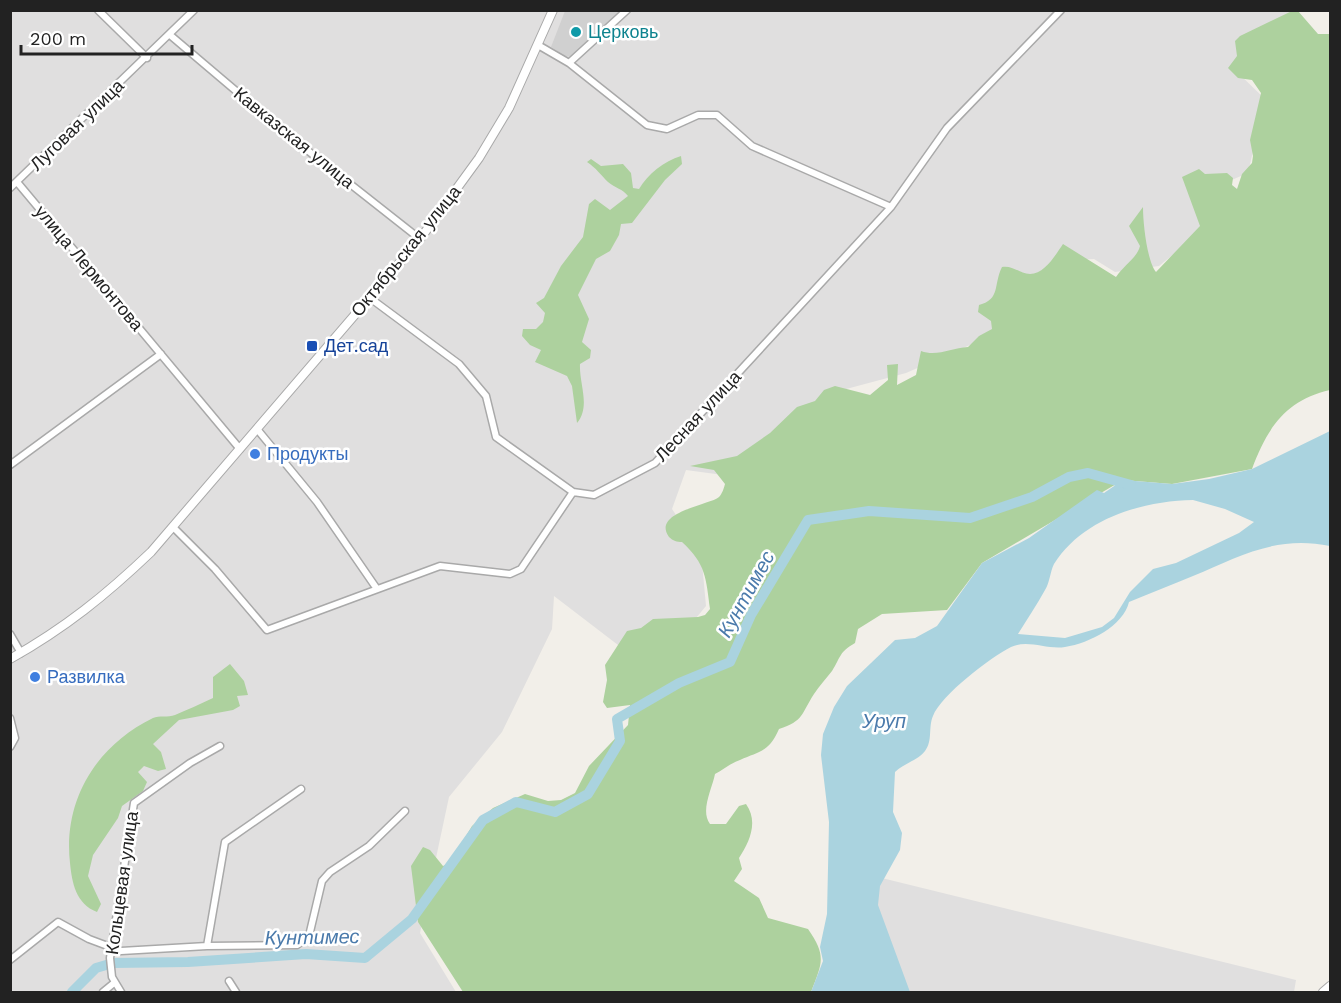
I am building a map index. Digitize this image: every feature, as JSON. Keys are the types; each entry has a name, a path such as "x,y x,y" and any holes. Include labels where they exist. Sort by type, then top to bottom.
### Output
{"street":[{"path":"98,10 147,58"},
{"name":"Луговая улица","path":"10,188 147,58 194,10"},
{"name":"Октябрьская улица","path":"10,659 63,628 104,597 173,526 420,239 485,148 509,108 553,10"},
{"path":"569,63 627,10"},
{"name":"Лесная улица","path":"573,492 594,495 655,463 891,207 946,128 1061,10"},
{"name":"Кавказская улица","path":"170,35 288,135 420,239"},
{"path":"538,45 569,63 647,125 667,129 698,115 717,115 752,146 891,207"},
{"name":"улица Лермонтова","path":"17,182 240,449"},
{"path":"173,526 215,569 267,630 440,566 510,573 521,569 573,492 496,437 486,396 459,364 370,298"},
{"path":"10,465 161,354"},
{"path":"257,429 317,502 377,589"},
{"path":"10,634 21,653"},
{"path":"10,718 15,738 10,747"},
{"name":"Кольцевая улица","path":"121,993 114,983 110,958 134,803 190,763 220,746"},
{"path":"207,946 225,842 301,789"},
{"path":"10,960 58,922 111,949 120,951 207,946 297,945 309,936 317,892 330,872 369,846 405,811"},
{"path":"229,981 236,993"},
{"path":"103,993 114,983"},
{"path":"1323,993 1330,986"}],"shaded area":[{"path":"10,11 1292,11 1235,70 1265,99 1248,173 1199,194 1208,226 1159,266 1115,272 1094,259 1069,260 1057,307 906,373 835,392 723,475 686,470 672,509 701,552 706,606 652,671 554,596 552,629 502,732 449,797 420,933 456,992 11,992"},
{"path":"565,11 622,11 572,57 565,56 551,47"},
{"path":"833,866 1296,980 1294,992 823,992"}],"green space":[{"path":"1292,11 1298,11 1318,34 1330,34 1330,390 1301,401 1280,418 1264,441 1252,469 1172,484 1123,480 982,563 947,610 882,614 858,629 855,643 843,652 798,720 779,729 768,747 715,774 706,806 707,819 710,824 726,824 739,806 746,804 752,818 749,839 739,858 742,869 734,881 759,898 768,918 808,929 818,946 821,960 811,992 463,992 418,922 411,866 423,847 430,850 443,866 450,863 472,826 493,808 525,794 548,801 561,800 575,793 589,766 628,725 630,705 607,708 603,702 607,680 605,665 627,631 641,628 653,619 698,617 705,615 710,609 706,580 696,557 682,542 669,537 666,528 668,521 675,515 719,497 725,484 714,470 690,466 737,456 770,433 797,407 815,401 824,390 835,386 870,395 888,380 887,365 898,364 897,385 916,375 921,351 938,353 968,347 979,336 992,329 991,321 978,312 979,305 994,295 1002,267 1010,267 1026,274 1035,273 1050,263 1063,244 1116,277 1133,258 1140,246 1129,226 1143,207 1148,251 1156,272 1200,226 1182,177 1199,169 1205,174 1227,173 1233,178 1232,185 1237,189 1242,174 1252,163 1250,140 1261,93 1252,80 1238,78 1228,68 1237,56 1235,41 1240,36"},
{"path":"681,156 682,164 665,180 632,223 621,224 619,235 610,251 596,259 578,295 589,319 582,342 591,350 590,358 580,364 584,402 577,423 572,386 567,376 535,362 541,350 530,345 522,336 523,329 536,329 543,322 545,313 536,303 544,298 561,266 583,237 589,204 595,199 610,210 628,196 608,182 587,162 591,159 601,166 623,164 631,173 633,188 639,189 657,169"},
{"path":"230,664 244,681 248,695 237,696 240,706 233,710 179,720 153,744 161,752 166,769 158,771 144,766 138,772 147,782 143,791 122,806 118,818 93,855 88,876 101,904 97,912 84,904 76,892 70,863 69,840 72,818 78,797 88,777 115,744 133,730 153,718 175,715 213,698 213,677"}],"water":[{"name":"Уруп","path":"1330,431 1330,546 1293,543 1259,549 1129,602 1126,611 1113,626 1085,642 1058,648 1031,644 1017,645 1002,652 968,677 938,707 933,716 929,743 925,751 895,772 893,812 902,833 900,850 880,886 878,905 910,992 811,992 823,961 820,947 827,914 829,822 821,755 823,734 834,707 847,686 895,640 915,638 937,626 982,563 1029,538 1097,490 1104,493 1123,480 1172,484 1209,479 1252,469","holes":["1193,500 1225,509 1254,522 1239,533 1176,563 1153,569 1130,592 1114,618 1102,627 1065,638 1018,634 1047,587 1054,564 1066,548 1098,524 1135,509 1174,501"]}],"waterway":[{"name":"Кунтимес","path":"72,992 96,968 113,963 188,962 306,954 365,958 412,919 483,820 516,802 555,812 588,794 620,741 617,719 679,683 730,662 751,615 808,520 869,511 970,518 1032,497 1069,477 1088,473 1131,485"}],"place":[{"name":"Церковь","path":"576,32"},
{"name":"Дет.сад","path":"312,346"},
{"name":"Продукты","path":"255,454"},
{"name":"Развилка","path":"35,677"}]}
